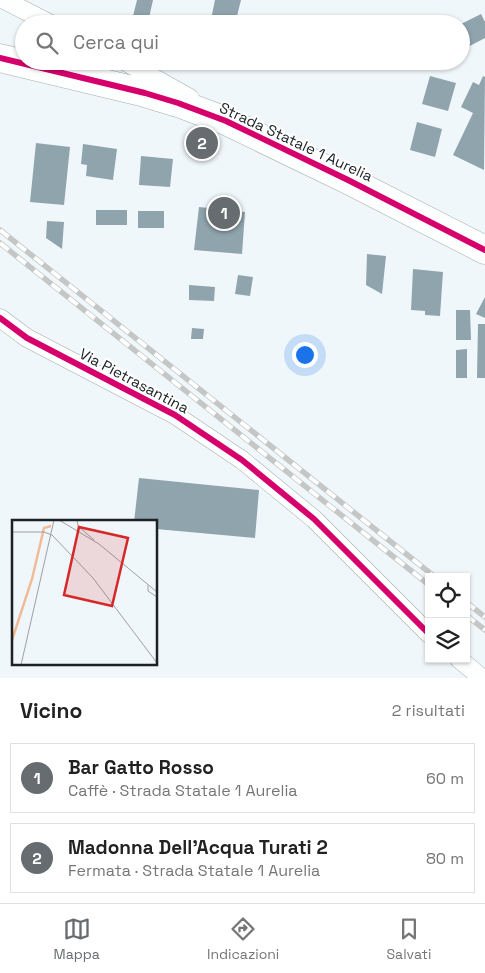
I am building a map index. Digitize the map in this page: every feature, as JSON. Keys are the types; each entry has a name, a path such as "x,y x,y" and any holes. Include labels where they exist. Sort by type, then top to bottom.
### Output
{"main road":[{"name":"Strada Statale 1 Aurelia","path":"64,70 178,103 226,121 348,180 485,250"}],"street":[{"path":"4,0 23,15"},
{"path":"140,70 192,99 226,121"},
{"name":"Via Pietrasantina","path":"0,318 27,338 175,414 242,460 314,519 425,630"},
{"path":"463,663 482,678"}],"building":[{"path":"137,0 153,0 150,15 133,15"},
{"path":"215,0 241,0 237,15 212,15"},
{"path":"481,14 485,22 485,38 470,46 470,20"},
{"path":"430,76 456,83 448,111 422,104"},
{"path":"483,76 485,77 484,170 453,155 473,113 461,107 473,82 479,85"},
{"path":"417,122 442,129 435,157 410,150"},
{"path":"36,143 70,147 64,205 30,202"},
{"path":"83,144 117,149 113,180 86,176 87,165 81,164"},
{"path":"141,156 173,159 170,187 139,185"},
{"path":"199,207 245,212 242,254 194,250"},
{"path":"96,210 127,210 127,225 96,225"},
{"path":"138,211 164,211 164,228 138,228"},
{"path":"47,221 64,222 62,249 46,238"},
{"path":"367,254 386,256 382,294 366,285"},
{"path":"413,269 443,272 440,316 425,315 425,311 411,310"},
{"path":"238,275 253,277 250,296 235,294"},
{"path":"189,285 215,287 214,301 189,300"},
{"path":"485,297 485,318 476,314"},
{"path":"456,310 470,310 471,340 456,340"},
{"path":"478,324 485,324 485,378 477,378"},
{"path":"192,328 204,329 203,339 191,339"},
{"path":"467,349 467,378 456,378 456,350"},
{"path":"139,478 259,490 255,538 158,529 158,520 134,520"}],"railway":[{"path":"0,230 430,573"},
{"path":"0,243 425,582"},
{"path":"470,605 485,617"},
{"path":"470,618 485,630"}],"cycle path":[{"path":"0,58 15,62"},
{"path":"50,70 145,93 226,121 348,180 485,250"},
{"path":"0,318 27,338 175,415 242,460 314,519 425,630"}],"place":[{"name":"Madonna Dell'Acqua Turati 2","path":"202,143"},
{"name":"Bar Gatto Rosso","path":"224,213"}]}
